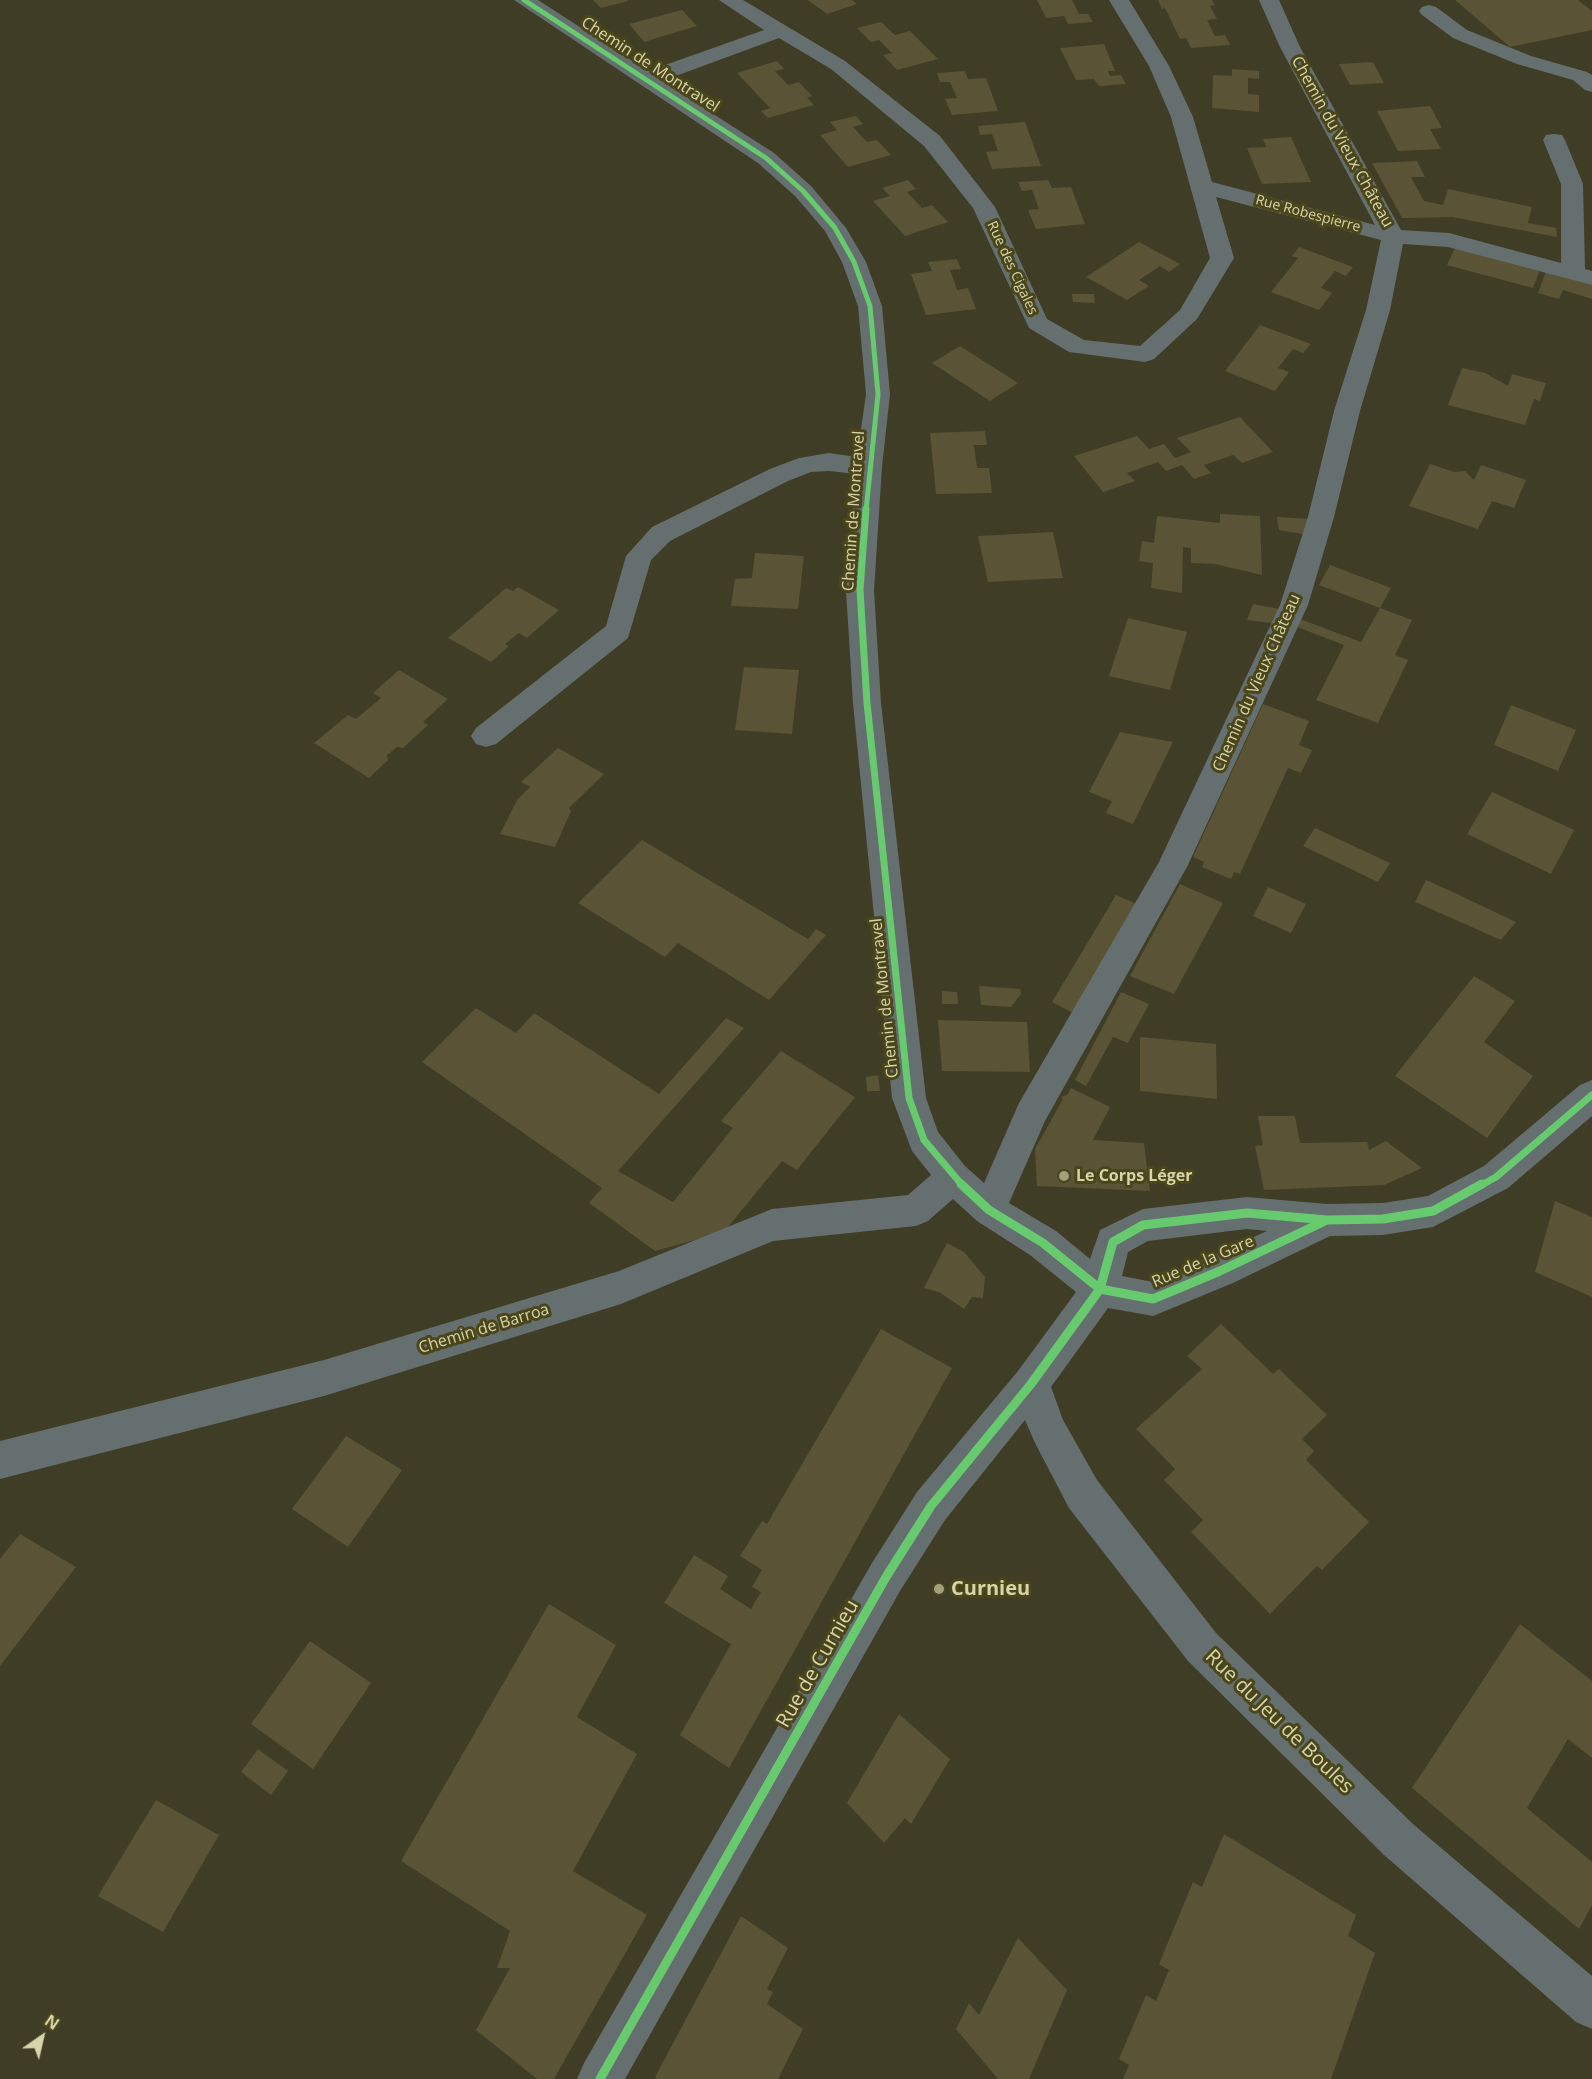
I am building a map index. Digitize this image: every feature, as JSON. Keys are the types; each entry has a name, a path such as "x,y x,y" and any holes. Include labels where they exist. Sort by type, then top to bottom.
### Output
{"street":[{"name":"Chemin de Montravel","path":"524,0 766,158 803,191 835,228 854,262 870,306 878,394 869,467 860,590 866,692 909,1098 924,1140 953,1177 989,1210 1043,1243 1100,1289"},
{"name":"Rue des Cigales","path":"729,0 838,65 898,111 932,141 984,207 1037,322 1078,347 1145,354 1189,314 1222,258 1182,117 1159,66 1119,0"},
{"name":"Chemin du Vieux Château","path":"989,1210 1031,1114 1172,867 1294,605 1321,517 1347,411 1378,310 1393,236 1290,47 1269,0"},
{"path":"1429,11 1460,34 1524,60 1588,77"},
{"path":"646,80 780,31"},
{"path":"1554,140 1572,184 1583,276"},
{"name":"Rue Robespierre","path":"1200,186 1393,236 1449,240 1583,276"},
{"path":"486,736 618,631 639,556 661,534 779,475 808,464 830,462 869,467"},
{"name":"Rue de la Gare","path":"1327,1220 1221,1271 1153,1299 1100,1289 1113,1242 1143,1225 1247,1213 1327,1220 1383,1219 1433,1211 1496,1177 1592,1095"},
{"name":"Chemin de Barroa","path":"0,1460 358,1368 621,1287 772,1225 916,1210 953,1177"},
{"name":"Rue de Curnieu","path":"600,2079 886,1577 931,1506 1031,1384 1100,1289"},
{"name":"Rue du Jeu de Boules","path":"1031,1384 1048,1430 1083,1494 1202,1647 1399,1840 1592,2006"}],"building":[{"path":"593,0 628,0 628,1 601,8"},
{"path":"808,0 852,0 857,4 827,14"},
{"path":"1037,0 1072,0 1079,14 1088,14 1093,22 1068,24 1064,16 1046,18"},
{"path":"1158,0 1212,0 1215,5 1210,6 1217,19 1207,20 1215,36 1225,35 1230,45 1191,48 1186,38 1180,39 1165,8 1162,9"},
{"path":"1455,0 1578,0 1592,11 1592,30 1510,47"},
{"path":"682,10 697,26 644,42 629,24"},
{"path":"881,22 895,35 910,31 938,59 897,70 883,55 892,53 879,40 871,42 857,28"},
{"path":"1104,44 1115,71 1108,71 1110,76 1121,75 1126,84 1099,86 1094,79 1076,80 1060,48"},
{"path":"777,61 784,69 775,71 788,85 799,82 812,96 807,98 814,105 768,118 761,111 770,108 737,73"},
{"path":"1373,62 1384,83 1350,85 1339,64"},
{"path":"1232,69 1259,71 1259,79 1248,78 1248,94 1259,95 1259,112 1212,108 1213,75 1232,76"},
{"path":"965,71 968,79 986,78 998,111 952,115 945,99 957,98 950,82 940,82 937,73"},
{"path":"1430,106 1442,128 1430,129 1441,149 1398,151 1377,111"},
{"path":"856,116 863,124 853,127 867,142 877,140 891,155 848,167 820,135 837,130 830,122"},
{"path":"1025,122 1041,166 992,169 986,152 998,151 992,134 980,135 978,126"},
{"path":"1291,137 1311,182 1262,184 1247,148 1266,147 1263,139"},
{"path":"1417,161 1425,177 1411,177 1424,201 1443,205 1448,189 1532,207 1528,223 1556,228 1557,237 1452,217 1402,218 1372,163"},
{"path":"908,180 916,189 907,192 922,208 932,205 948,222 905,236 873,201 890,196 882,188"},
{"path":"1048,180 1052,188 1071,187 1085,224 1036,229 1028,210 1039,209 1032,190 1022,191 1018,182"},
{"path":"1139,242 1180,264 1169,272 1160,266 1139,280 1149,286 1127,300 1086,277"},
{"path":"1299,247 1353,267 1346,276 1335,271 1321,288 1332,293 1319,310 1271,292 1298,258 1292,256"},
{"path":"1455,248 1540,270 1533,288 1447,265"},
{"path":"957,259 961,269 950,270 957,290 968,288 976,309 926,315 911,274 932,271 928,262"},
{"path":"1546,271 1592,284 1592,299 1563,290 1559,299 1538,293"},
{"path":"1072,294 1094,294 1095,303 1073,302"},
{"path":"1260,325 1311,344 1303,353 1293,349 1278,368 1289,372 1275,391 1225,371"},
{"path":"960,346 1018,383 990,401 932,363"},
{"path":"1462,368 1485,373 1508,386 1512,374 1546,383 1540,401 1534,399 1525,425 1448,405"},
{"path":"1240,417 1273,452 1242,463 1233,455 1204,465 1211,473 1194,479 1182,465 1166,471 1158,462 1127,473 1135,481 1103,492 1074,456 1137,436 1149,449 1164,444 1175,458 1191,452 1177,438"},
{"path":"985,431 987,445 974,445 977,468 989,468 992,493 936,494 930,433"},
{"path":"1430,464 1454,472 1465,471 1474,480 1481,465 1526,480 1514,508 1492,501 1478,529 1409,506"},
{"path":"1220,514 1260,516 1262,575 1215,564 1191,563 1191,548 1183,547 1182,593 1151,588 1153,563 1139,561 1142,541 1154,543 1157,516 1220,523"},
{"path":"1277,517 1313,519 1308,535 1279,530"},
{"path":"1053,532 1063,578 988,582 978,536"},
{"path":"755,553 804,556 798,609 731,606 735,579 752,578"},
{"path":"1330,565 1391,588 1380,608 1319,585"},
{"path":"518,587 559,610 527,638 519,633 505,644 509,646 491,662 448,638 506,588 513,591"},
{"path":"1253,604 1280,609 1273,623 1247,620"},
{"path":"1380,608 1412,620 1395,655 1408,660 1378,723 1316,700 1344,645 1297,627 1300,619 1361,642"},
{"path":"1128,618 1187,632 1170,690 1109,676"},
{"path":"744,667 799,670 792,734 735,730"},
{"path":"399,670 448,699 423,722 428,725 403,748 397,747 387,755 388,760 369,778 314,743 348,715 356,719 381,698 373,693"},
{"path":"1263,704 1309,721 1299,745 1312,750 1301,773 1288,768 1240,874 1234,872 1231,879 1202,867 1204,862 1193,857"},
{"path":"1511,705 1576,730 1558,771 1494,745"},
{"path":"1120,732 1173,742 1133,824 1106,813 1112,801 1089,792"},
{"path":"558,748 604,774 569,808 571,811 555,847 500,834 517,800 530,787 521,782"},
{"path":"1492,792 1574,830 1551,874 1467,834"},
{"path":"1315,828 1390,863 1378,882 1303,846"},
{"path":"642,840 808,939 816,929 826,935 769,1000 678,943 665,957 578,903"},
{"path":"1426,880 1516,922 1501,940 1415,902"},
{"path":"1180,884 1223,903 1174,994 1130,976"},
{"path":"1268,887 1306,904 1291,933 1253,916"},
{"path":"1116,895 1137,904 1075,1014 1052,1002"},
{"path":"1474,976 1515,1001 1484,1042 1533,1076 1487,1138 1395,1076"},
{"path":"979,986 1020,989 1021,994 1011,1007 981,1005"},
{"path":"942,991 957,992 958,1004 942,1004"},
{"path":"1121,992 1149,1004 1128,1043 1113,1037 1086,1086 1075,1080"},
{"path":"476,1008 516,1033 534,1013 659,1094 726,1018 744,1028 618,1171 673,1202 733,1128 721,1121 781,1051 855,1097 797,1170 782,1161 724,1232 655,1251 589,1203 602,1188 422,1062"},
{"path":"938,1020 1027,1022 1030,1072 942,1071"},
{"path":"1140,1037 1216,1044 1217,1099 1140,1091"},
{"path":"878,1075 880,1091 867,1091 866,1077"},
{"path":"1071,1088 1110,1107 1093,1140 1144,1143 1150,1191 1037,1186 1035,1149 1063,1099 1061,1097 1067,1095"},
{"path":"1258,1116 1295,1116 1300,1143 1367,1142 1369,1150 1386,1141 1422,1168 1384,1185 1264,1190 1255,1146 1263,1145"},
{"path":"1555,1201 1592,1217 1592,1297 1535,1272"},
{"path":"947,1243 964,1252 985,1277 983,1298 972,1297 964,1309 939,1292 924,1288"},
{"path":"1221,1324 1273,1374 1279,1369 1327,1415 1302,1439 1314,1451 1306,1460 1369,1522 1322,1570 1317,1566 1270,1614 1191,1532 1203,1520 1164,1480 1175,1469 1136,1429 1202,1369 1187,1356"},
{"path":"881,1329 952,1368 729,1768 680,1735 731,1644 664,1603 694,1555 728,1576 720,1589 751,1609 761,1592 752,1587 762,1570 740,1556 762,1521 767,1524"},
{"path":"346,1436 402,1470 348,1547 292,1509"},
{"path":"20,1534 76,1567 0,1666 0,1559"},
{"path":"549,1604 616,1645 577,1717 637,1754 573,1871 647,1915 554,2079 537,2079 476,2030 510,1968 497,1968 510,1931 401,1861"},
{"path":"1520,1624 1592,1681 1592,1758 1568,1739 1527,1808 1592,1862 1592,1905 1579,1929 1412,1788"},
{"path":"310,1641 371,1683 313,1769 251,1724"},
{"path":"899,1714 950,1759 911,1824 905,1818 884,1843 847,1803"},
{"path":"258,1749 288,1771 271,1795 241,1772"},
{"path":"156,1800 219,1835 163,1932 98,1896"},
{"path":"1224,1834 1356,1915 1348,1936 1375,1953 1331,2079 1123,2079 1129,2065 1119,2059 1146,1995 1156,2001 1169,1970 1159,1964 1193,1882 1202,1887"},
{"path":"741,1916 788,1948 767,1989 773,1992 767,2004 803,2029 778,2079 657,2079 655,2077"},
{"path":"1018,1938 1067,1990 1029,2079 998,2079 956,2029 969,2003 979,2015"}],"cycle path":[{"path":"524,0 766,158 803,191 835,228 854,262 870,306 878,394 869,467 860,590 867,703 909,1098 924,1140 953,1177 989,1210 1043,1243 1100,1289 1153,1299 1220,1271 1327,1220"},
{"path":"600,2079 886,1577 931,1506 1031,1384 1100,1289 1113,1242 1143,1225 1247,1213 1327,1220 1383,1219 1433,1211 1496,1177 1592,1095"}],"place":[{"name":"Le Corps Léger","path":"1064,1176"},
{"name":"Curnieu","path":"939,1589"}]}
